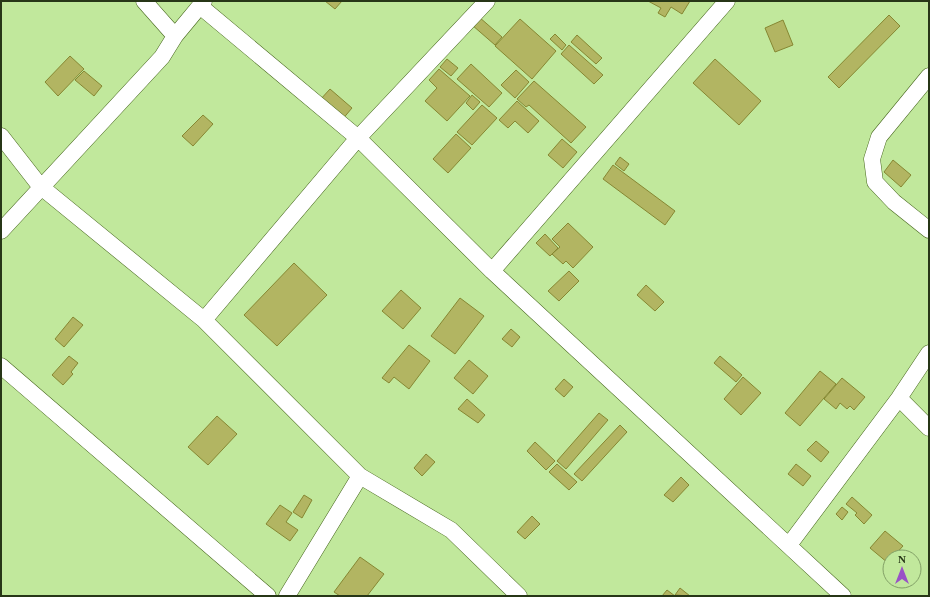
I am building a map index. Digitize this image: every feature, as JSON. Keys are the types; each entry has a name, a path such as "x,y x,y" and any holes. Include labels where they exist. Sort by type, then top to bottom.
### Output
{"street":[{"path":"144,1 175,36"},
{"path":"204,320 358,138 487,1"},
{"path":"492,272 727,1"},
{"path":"1,231 40,186 162,57 175,36 202,3 358,138 492,272 843,596"},
{"path":"929,76 879,137 872,159 875,182 894,202 929,230"},
{"path":"1,136 40,186 204,320 360,476 451,530 519,596"},
{"path":"789,545 899,398 929,352"},
{"path":"1,366 268,596"},
{"path":"899,398 929,428"},
{"path":"287,596 360,476"}],"building":[{"path":"325,1 342,1 335,9"},
{"path":"648,1 690,1 682,14 671,7 665,17 658,13 661,8"},
{"path":"889,15 900,26 839,88 828,77"},
{"path":"479,17 502,37 495,45 472,25"},
{"path":"520,19 556,51 532,79 495,46"},
{"path":"783,20 793,45 775,52 765,28"},
{"path":"555,34 566,45 562,50 550,39"},
{"path":"577,35 602,58 596,64 571,42"},
{"path":"569,45 603,75 594,84 561,54"},
{"path":"70,56 84,69 58,96 45,82"},
{"path":"447,59 458,68 451,76 440,67"},
{"path":"715,59 761,101 739,125 693,83"},
{"path":"471,64 502,93 489,107 457,79"},
{"path":"439,69 470,96 447,121 425,101 437,88 429,80"},
{"path":"516,70 529,82 515,98 501,85"},
{"path":"84,71 102,86 94,96 75,80"},
{"path":"534,81 586,127 571,143 529,105 526,107 517,99"},
{"path":"330,89 352,108 341,121 319,101"},
{"path":"472,95 480,102 473,110 466,103"},
{"path":"517,101 539,121 528,133 515,121 508,128 499,120"},
{"path":"482,105 497,118 472,145 457,132"},
{"path":"203,115 213,124 193,146 182,136"},
{"path":"456,134 471,148 448,173 433,159"},
{"path":"562,139 577,152 563,168 548,155"},
{"path":"620,157 629,164 624,171 615,164"},
{"path":"893,160 911,175 901,187 884,172"},
{"path":"613,165 675,211 665,225 603,179"},
{"path":"568,223 593,247 573,268 566,261 563,264 552,254 560,247 552,239"},
{"path":"545,234 558,248 550,256 536,243"},
{"path":"294,263 327,295 277,346 244,315"},
{"path":"569,271 579,281 559,301 548,291"},
{"path":"646,285 664,302 655,311 637,295"},
{"path":"401,290 421,308 403,329 382,311"},
{"path":"460,298 484,316 455,354 431,336"},
{"path":"73,317 83,325 64,347 55,339"},
{"path":"511,329 520,337 512,347 502,339"},
{"path":"409,345 430,361 409,389 394,377 389,383 382,378"},
{"path":"69,356 78,363 71,372 73,374 63,385 52,375"},
{"path":"720,356 742,375 736,382 714,363"},
{"path":"469,360 488,376 473,394 454,378"},
{"path":"820,371 836,384 800,426 785,413"},
{"path":"743,377 761,393 741,415 724,399"},
{"path":"842,378 865,397 854,410 850,406 847,409 840,403 836,409 824,399"},
{"path":"564,379 573,387 564,397 555,389"},
{"path":"467,399 485,415 478,423 458,409"},
{"path":"599,413 608,420 566,469 557,461"},
{"path":"217,416 237,434 208,465 188,447"},
{"path":"620,425 627,432 582,481 574,474"},
{"path":"816,441 829,452 821,462 807,450"},
{"path":"535,442 555,461 546,470 527,451"},
{"path":"426,454 435,462 422,476 414,468"},
{"path":"557,464 577,482 569,490 549,472"},
{"path":"796,464 811,476 803,486 788,474"},
{"path":"681,477 689,485 673,502 664,495"},
{"path":"304,495 312,500 302,518 293,512"},
{"path":"852,497 872,515 864,524 855,515 857,513 846,504"},
{"path":"280,505 292,513 286,522 298,530 290,541 266,524"},
{"path":"842,507 848,512 842,520 836,514"},
{"path":"532,516 540,524 525,539 517,532"},
{"path":"885,531 903,546 900,549 882,549 882,558 870,548"},
{"path":"360,557 384,574 367,596 340,596 334,592"},
{"path":"680,588 690,596 675,595"},
{"path":"667,590 675,596 662,596"}]}
